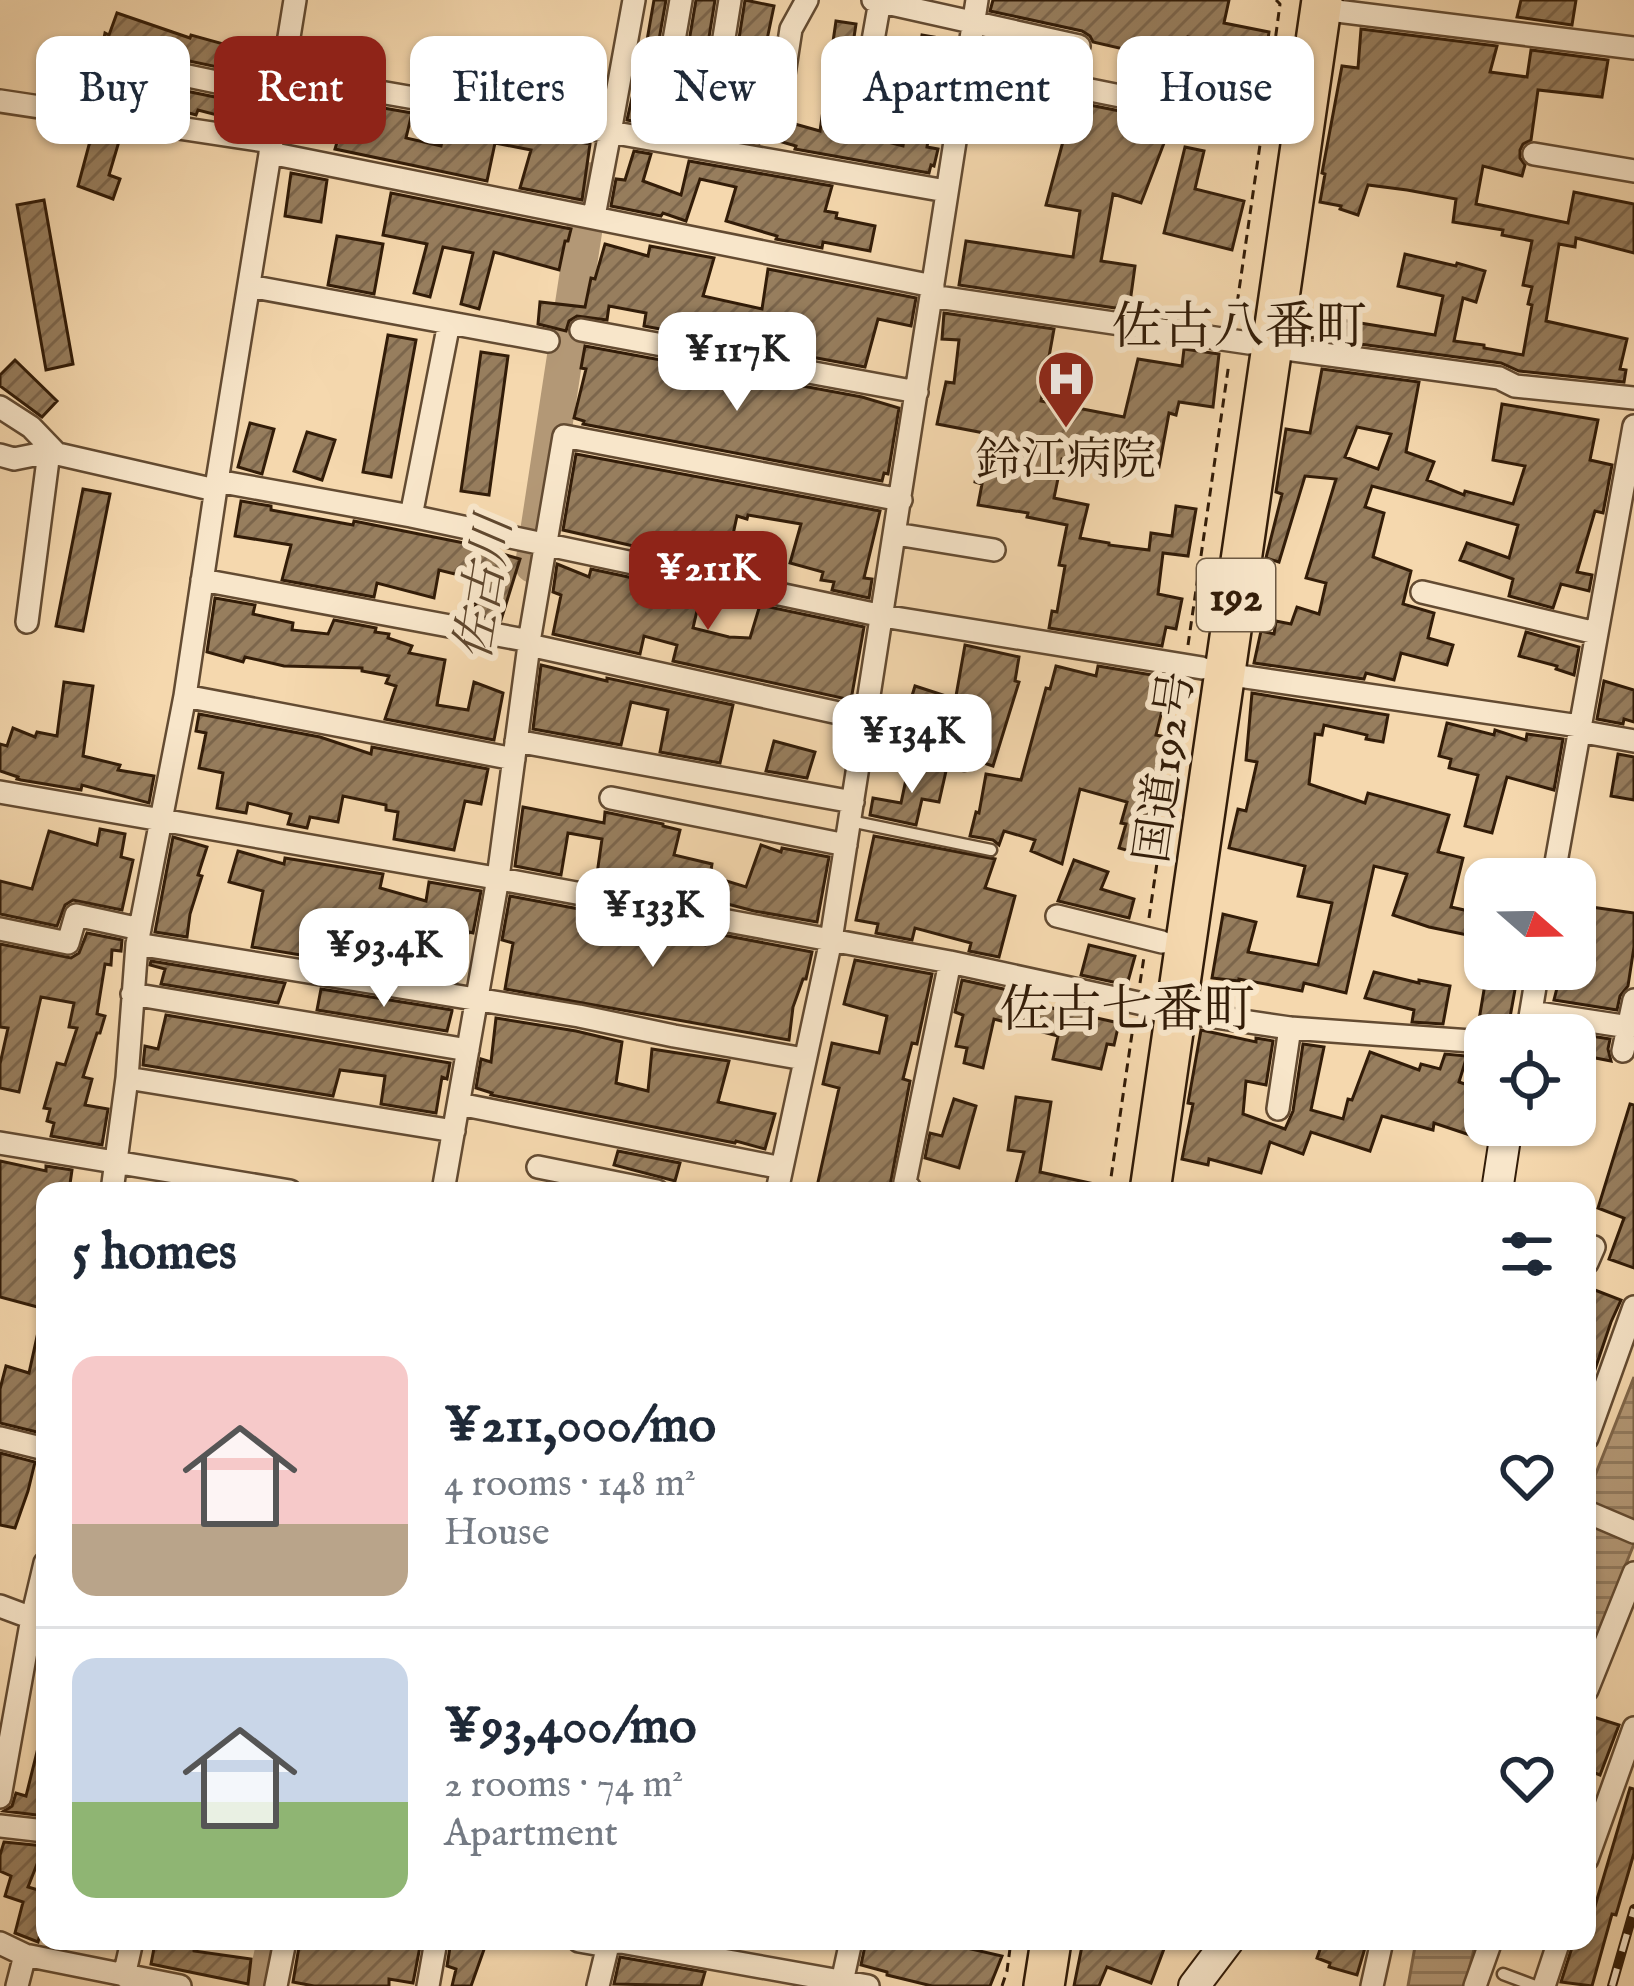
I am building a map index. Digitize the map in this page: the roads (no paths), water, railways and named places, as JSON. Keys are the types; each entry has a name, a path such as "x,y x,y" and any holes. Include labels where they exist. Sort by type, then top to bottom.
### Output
{"highway":[{"name":"国道192号","path":"1127,1182 1250,343 1313,2"},
{"name":"国道192号","path":"1150,1182 1154,941 1204,669"},
{"path":"1020,1986 1025,1950"},
{"path":"1044,1986 1050,1950"}],"street":[{"path":"289,36 295,0"},
{"path":"607,118 634,0"},
{"path":"675,36 681,0"},
{"path":"724,36 730,0"},
{"path":"790,36 807,0"},
{"path":"871,36 876,1 975,10 1050,36"},
{"path":"1313,2 1634,48"},
{"path":"0,101 271,147 932,291 1499,378 1515,386 1634,398"},
{"path":"607,132 946,191"},
{"path":"113,1182 139,936 185,696 271,144"},
{"path":"588,215 602,144"},
{"path":"779,1182 831,940 953,144"},
{"path":"1534,154 1634,171"},
{"path":"249,286 548,341"},
{"path":"411,516 449,323"},
{"path":"581,330 917,392"},
{"path":"0,406 31,427 53,453 27,622"},
{"path":"1556,858 1634,426"},
{"path":"444,1182 447,1130 459,1104 461,1049 492,877 538,543 564,436 902,500"},
{"path":"0,455 14,459 53,453 216,486 411,516 884,616 1634,741"},
{"path":"896,534 994,550"},
{"path":"202,580 525,641 866,719"},
{"path":"1422,592 1596,634"},
{"path":"185,696 852,812"},
{"path":"0,792 492,877 950,962 1150,1005 1290,1028 1464,1040"},
{"path":"611,798 846,845"},
{"path":"0,929 68,944 76,915 139,936 805,1059"},
{"path":"1057,916 1154,941"},
{"path":"905,1182 950,962"},
{"path":"132,994 461,1049"},
{"path":"1624,1052 1634,1000"},
{"path":"1596,1026 1629,1027"},
{"path":"1278,1108 1290,1028"},
{"path":"127,1078 447,1130"},
{"path":"459,1104 782,1168"},
{"path":"0,1143 238,1182"},
{"path":"1498,1182 1504,1146"},
{"path":"538,1167 612,1182"},
{"path":"1596,1413 1634,1307"},
{"path":"0,1438 36,1447"},
{"path":"1596,1516 1634,1532"},
{"path":"1596,1668 1634,1573"},
{"path":"0,1797 6,1722 36,1601"},
{"path":"0,1606 32,1618"},
{"path":"1596,1833 1634,1728"},
{"path":"0,1826 36,1830"},
{"path":"0,1943 25,1955 128,1980 180,1986"},
{"path":"128,1980 131,1950"},
{"path":"276,1986 283,1950"},
{"path":"428,1986 434,1950"},
{"path":"598,1986 607,1950"},
{"path":"705,1950 868,1986"},
{"path":"842,1982 849,1950"},
{"path":"1194,1986 1221,1950"},
{"path":"1372,1986 1380,1950"},
{"path":"1474,1986 1488,1950"},
{"path":"1544,1986 1556,1950"},
{"path":"17,1986 25,1955"}],"lane":[{"path":"862,746 964,765"},
{"path":"852,812 992,850"},
{"path":"1503,1975 1535,1986"}],"waterway":[{"name":"佐古川","path":"533,565 592,180"},
{"name":"佐古川","path":"265,1986 273,1950"}],"railway":[{"path":"1612,1986 1634,1909"}],"place":[{"name":"鈴江病院","path":"1066,430"}],"district":[{"name":"佐古八番町","path":"1239,325"},
{"name":"佐古七番町","path":"1127,1008"}]}
